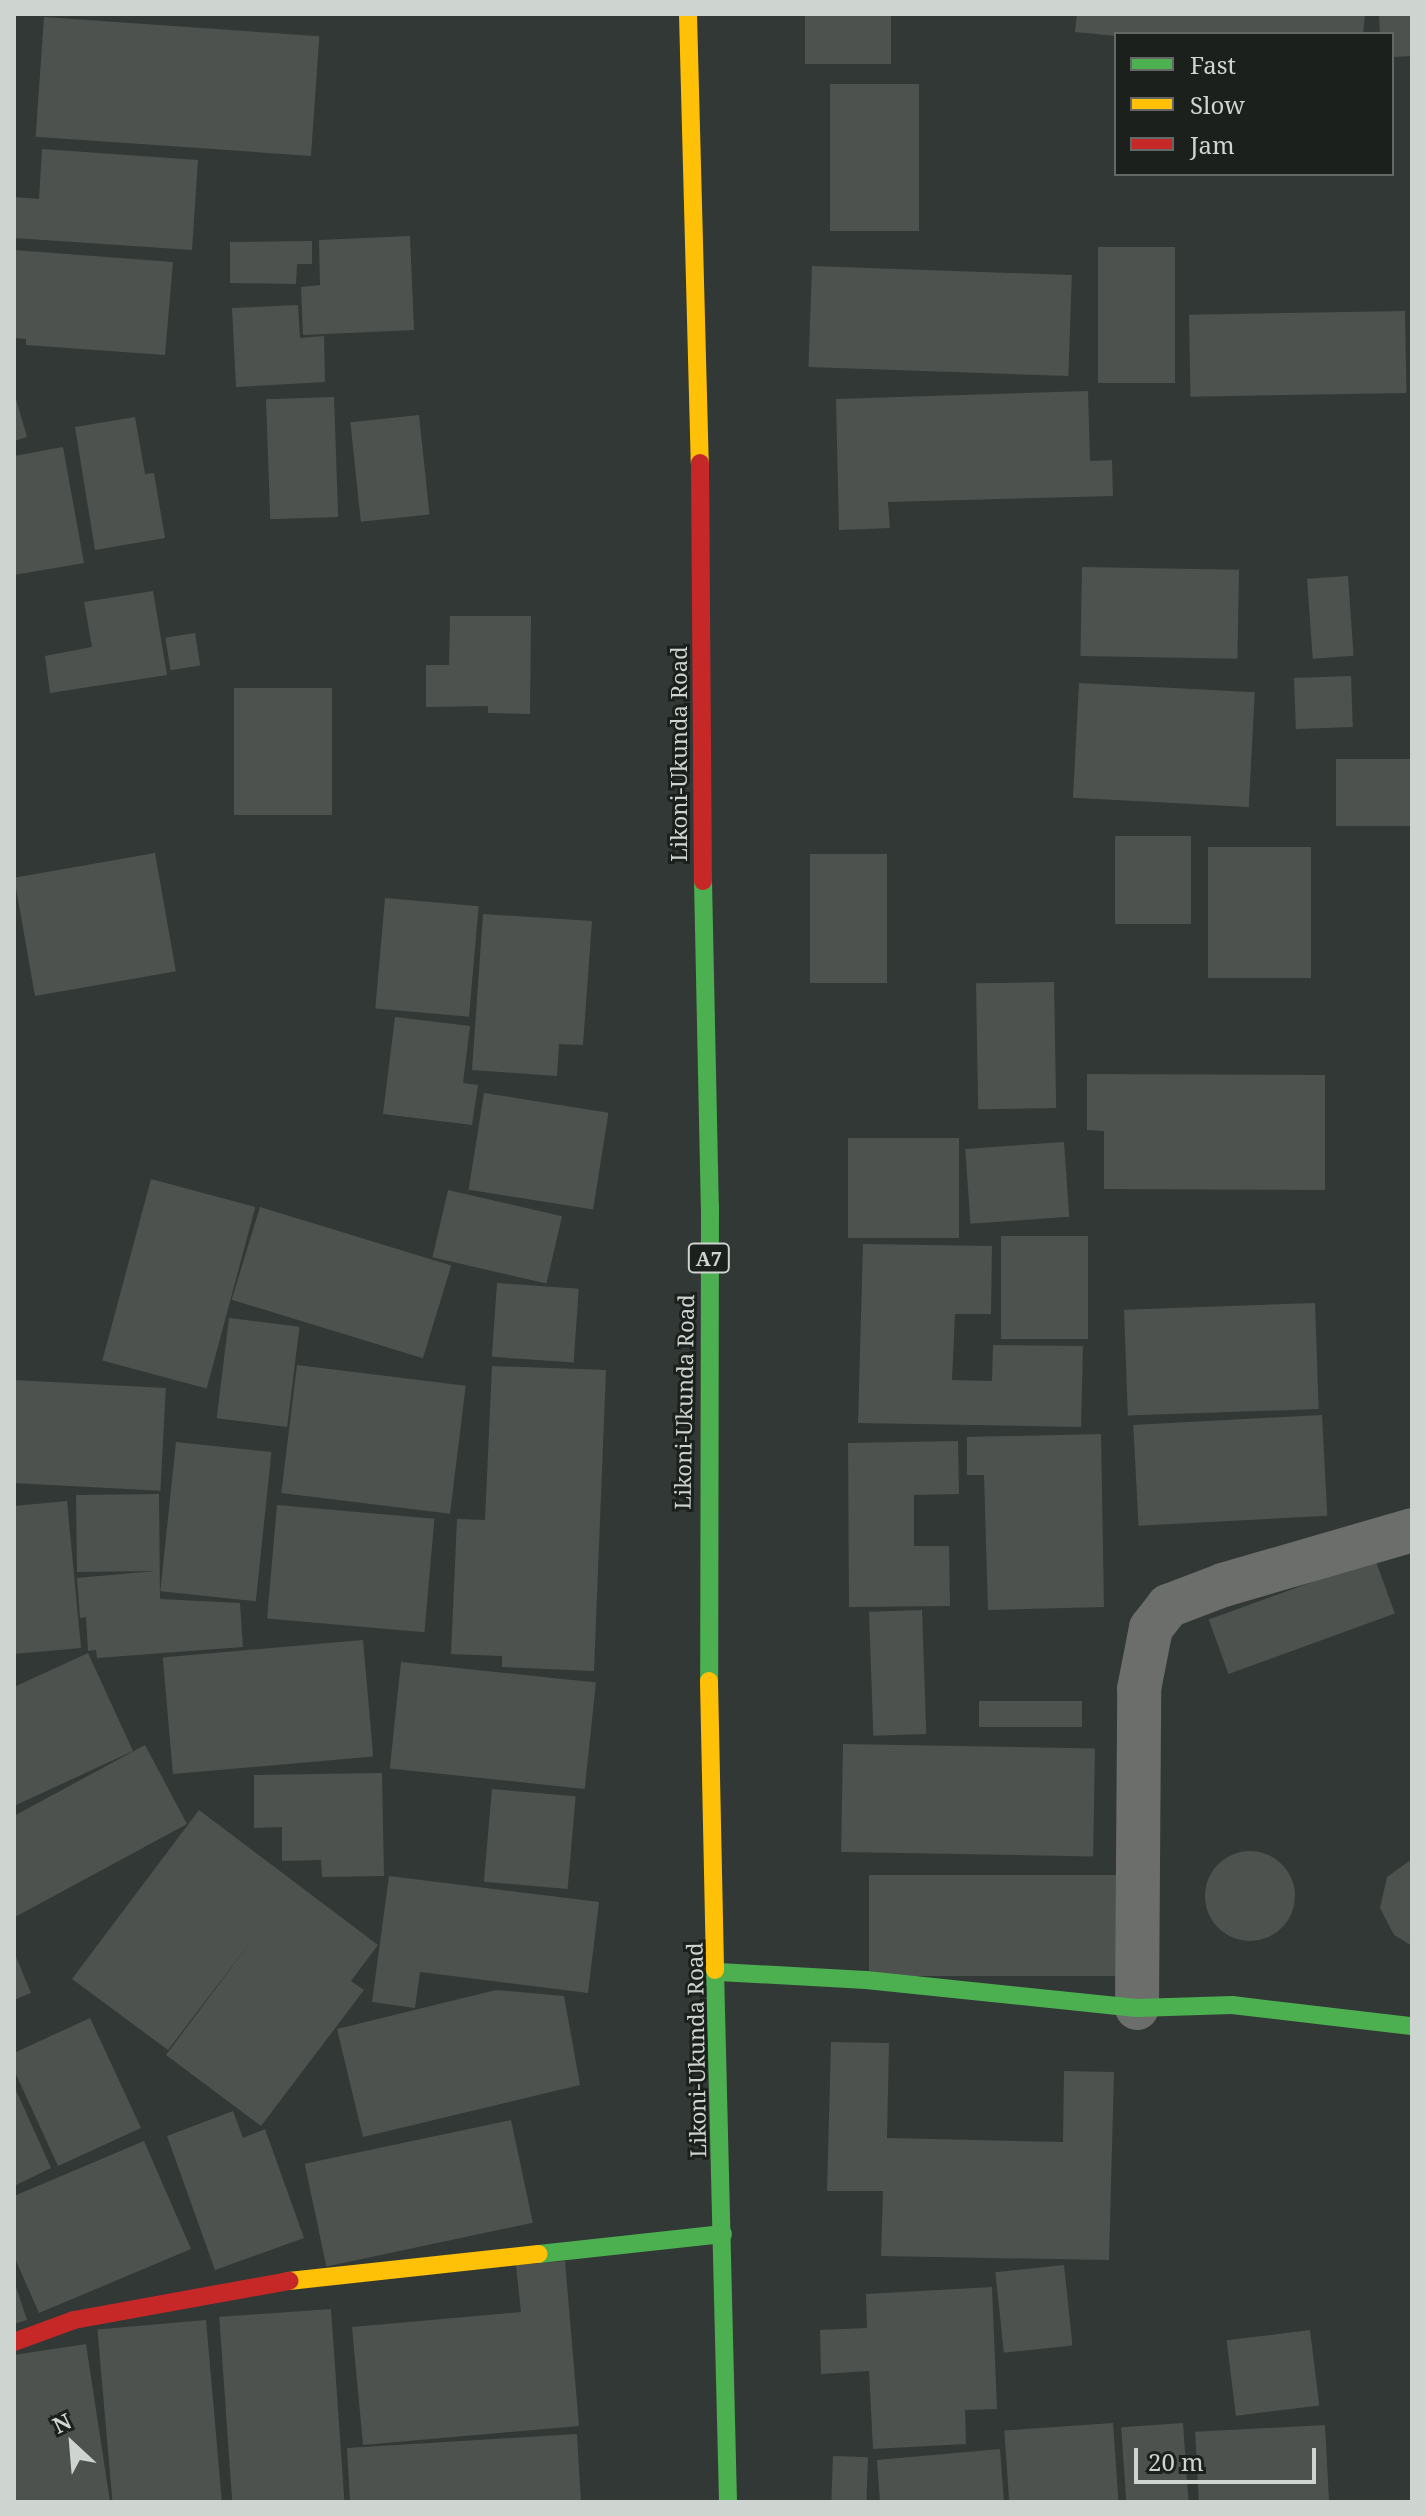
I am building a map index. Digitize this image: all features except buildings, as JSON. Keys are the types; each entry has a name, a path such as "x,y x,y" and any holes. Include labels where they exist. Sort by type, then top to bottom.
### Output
{"main road":[{"name":"Likoni-Ukunda Road","path":"688,14 703,574 703,1021 710,1206 706,1572 719,1972 728,2502"},
{"path":"719,1972 866,1980 1137,2008 1232,2005 1412,2026"},
{"path":"14,2342 74,2320 246,2286 723,2234"}],"street":[{"path":"1137,2008 1139,1689 1151,1628 1168,1606 1223,1585 1412,1530"}],"traffic: fast":[{"path":"703,881 710,1206 709,1681"},
{"path":"715,1970 728,2502"},
{"path":"719,1972 866,1980 1137,2008 1232,2005 1412,2026"},
{"path":"539,2254 723,2234"}],"traffic: slow":[{"path":"688,14 700,463"},
{"path":"709,1681 715,1970"},
{"path":"289,2281 539,2254"}],"traffic: jam":[{"path":"700,463 703,881"},
{"path":"14,2342 74,2320 289,2281"}]}
